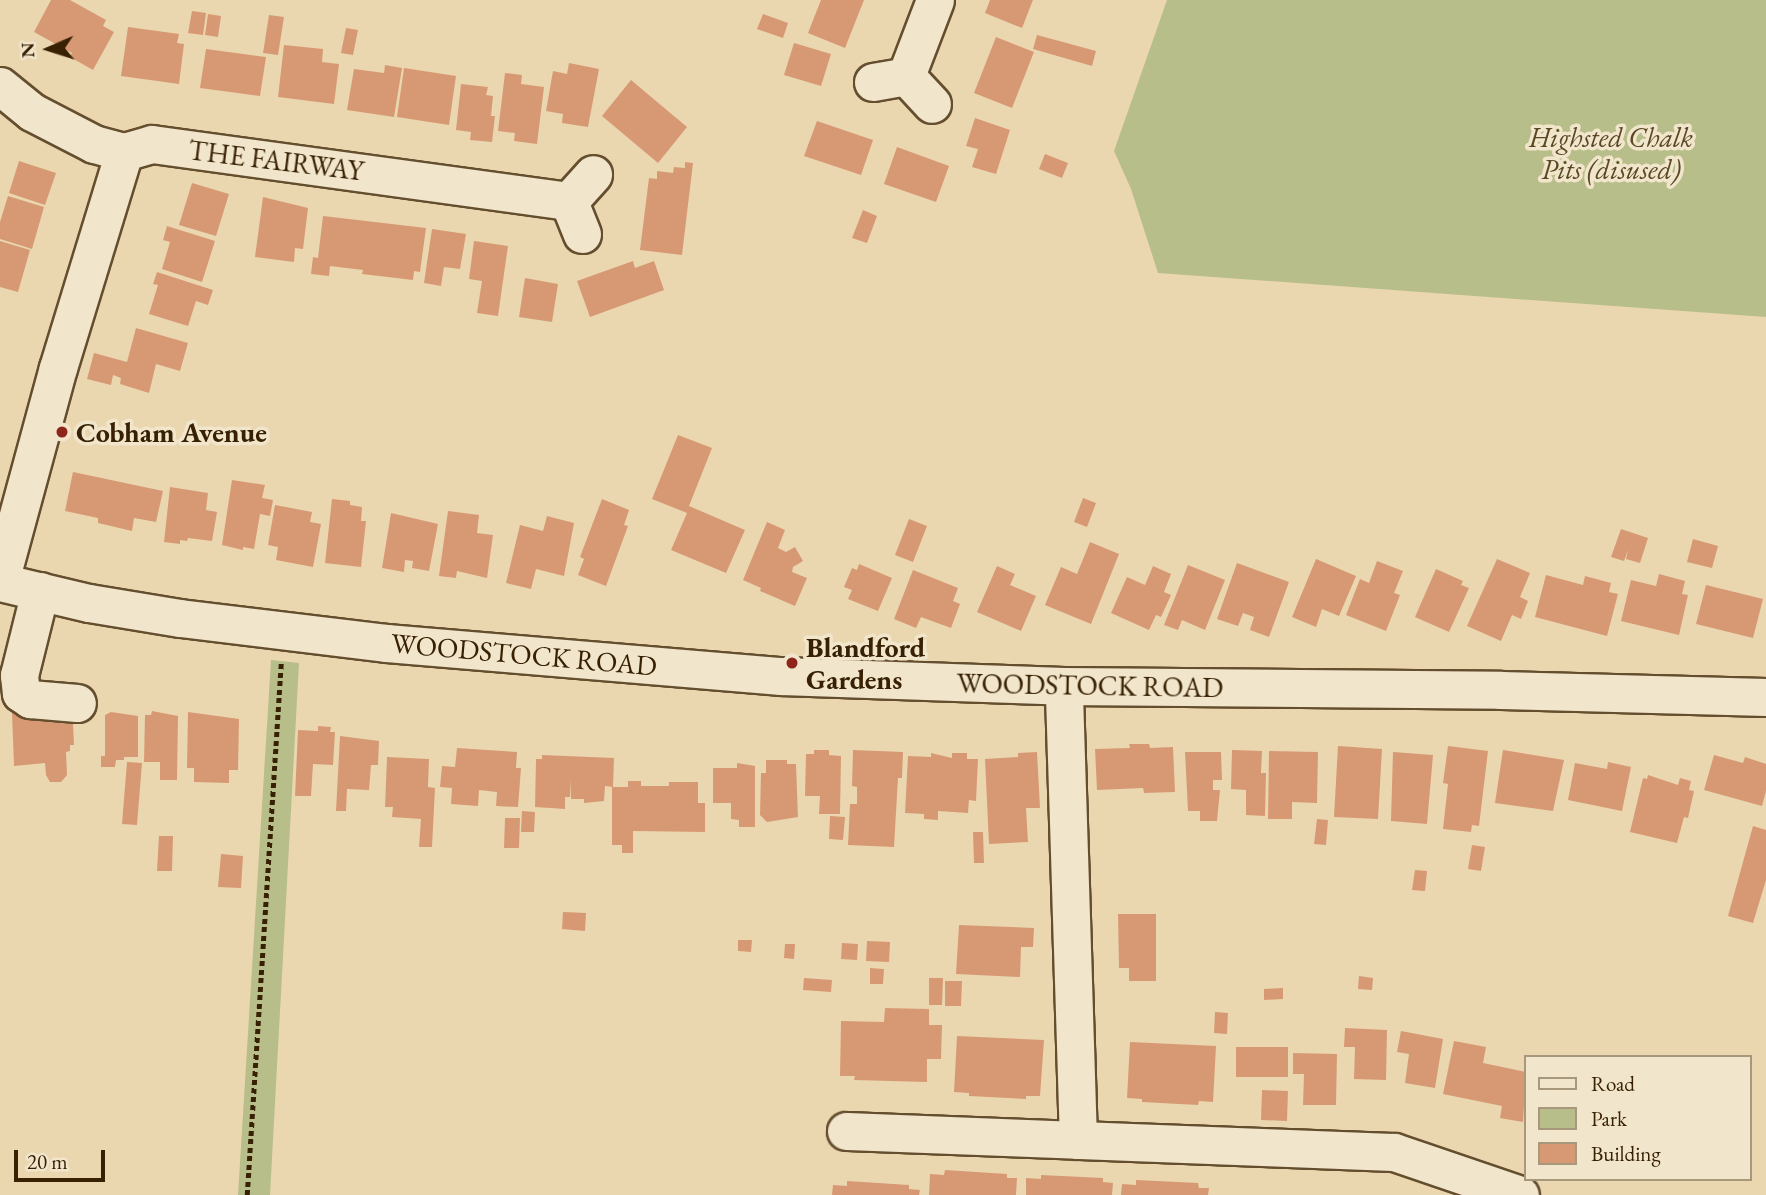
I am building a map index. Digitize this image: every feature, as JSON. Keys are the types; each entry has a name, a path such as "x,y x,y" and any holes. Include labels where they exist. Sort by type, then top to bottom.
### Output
{"street":[{"path":"932,104 889,79 935,0"},
{"name":"THE FAIRWAY","path":"0,86 32,112 94,144 124,152 152,145 178,147 576,218 593,174"},
{"path":"0,581 58,368 124,152"},
{"name":"WOODSTOCK ROAD","path":"0,581 89,603 283,631 481,653 781,677 1064,686 1501,690 1766,697"},
{"path":"40,591 19,675 21,693 30,699 77,703"},
{"path":"1064,686 1078,1140"},
{"path":"846,1131 1394,1153 1520,1195"}],"path":[{"path":"247,1195 283,631"}],"green space":[{"name":"Highsted Chalk Pits (disused)","path":"1167,0 1766,0 1766,317 1158,273 1131,189 1114,151"},
{"path":"271,660 299,663 270,1195 238,1195"}],"building":[{"path":"51,0 70,0 106,20 103,26 114,32 93,70 70,57 72,53 34,32"},
{"path":"821,0 864,0 845,48 808,33"},
{"path":"990,0 1033,0 1022,28 985,13"},
{"path":"192,11 206,13 203,35 188,33"},
{"path":"208,14 221,16 218,37 205,35"},
{"path":"763,14 788,23 783,38 757,29"},
{"path":"269,15 284,17 278,55 263,53"},
{"path":"128,27 179,34 177,43 184,44 179,84 121,76"},
{"path":"346,28 358,30 353,55 341,53"},
{"path":"1037,35 1096,51 1092,66 1033,49"},
{"path":"996,37 1034,52 1012,108 974,93"},
{"path":"794,43 831,54 821,86 784,75"},
{"path":"284,45 323,49 322,62 339,64 334,104 278,97"},
{"path":"206,49 266,57 260,96 200,88"},
{"path":"569,63 599,69 588,127 562,123 563,114 546,111 553,71 567,74"},
{"path":"385,65 402,68 394,117 347,110 354,69 384,73"},
{"path":"404,68 456,76 449,125 397,117"},
{"path":"505,73 522,75 521,84 544,87 537,144 514,141 515,133 498,131"},
{"path":"631,80 687,127 658,163 602,116"},
{"path":"461,84 488,87 486,95 493,96 491,116 495,116 492,142 470,140 471,132 456,130"},
{"path":"975,118 1010,130 996,174 972,167 978,149 966,146"},
{"path":"817,121 873,140 861,175 804,156"},
{"path":"897,147 949,166 936,202 884,184"},
{"path":"1045,154 1068,163 1062,178 1039,169"},
{"path":"19,161 56,173 45,205 9,193"},
{"path":"685,162 693,163 682,255 640,250 649,178 657,179 657,171 673,173 674,167 685,168"},
{"path":"192,183 229,194 216,236 179,225"},
{"path":"8,196 44,207 32,249 0,239 0,222"},
{"path":"263,197 308,208 303,249 295,248 294,262 255,257"},
{"path":"863,210 877,216 867,243 852,238"},
{"path":"323,216 426,228 420,272 414,271 413,280 362,274 363,270 330,266 329,276 311,274 313,257 318,258"},
{"path":"167,226 215,241 202,282 162,269 170,242 163,240"},
{"path":"432,229 466,234 460,269 444,267 441,286 424,283"},
{"path":"0,241 30,250 18,292 0,287"},
{"path":"474,241 508,246 498,316 477,313 482,281 469,279"},
{"path":"633,261 635,268 654,261 664,290 590,317 577,281"},
{"path":"157,272 213,290 208,305 196,301 188,326 149,314 158,285 153,284"},
{"path":"525,278 558,284 552,322 519,317"},
{"path":"136,328 188,343 180,371 156,364 149,393 120,384 121,378 113,375 111,385 87,379 94,353 127,362"},
{"path":"678,435 712,448 689,506 745,530 726,573 671,550 687,513 652,499"},
{"path":"73,472 163,491 156,522 134,518 132,531 98,523 98,518 65,511"},
{"path":"232,480 265,485 262,498 273,500 270,516 260,514 254,549 243,547 243,550 222,545"},
{"path":"170,487 208,493 206,510 217,512 212,541 188,538 187,541 180,540 180,544 164,542"},
{"path":"1083,498 1096,503 1087,527 1074,522"},
{"path":"332,499 350,501 350,505 362,507 361,521 366,521 361,567 325,563"},
{"path":"602,499 629,510 624,525 628,526 606,586 578,575 584,559 580,557"},
{"path":"275,505 312,512 310,522 321,524 313,567 276,560 278,547 268,545"},
{"path":"448,511 479,515 477,533 493,535 487,578 457,571 456,578 439,576"},
{"path":"391,513 438,524 429,571 412,568 413,561 405,560 404,572 382,568"},
{"path":"547,516 574,523 564,576 536,569 531,589 506,583 520,525 543,531"},
{"path":"909,519 927,526 913,562 895,555"},
{"path":"767,522 785,530 778,548 786,552 795,547 803,561 793,567 792,572 807,578 795,606 760,591 761,588 743,580"},
{"path":"1621,529 1648,538 1640,563 1626,559 1628,550 1624,561 1611,557"},
{"path":"1693,539 1718,546 1712,568 1687,562"},
{"path":"1090,542 1119,554 1091,624 1045,605 1061,567 1077,574"},
{"path":"1316,559 1356,576 1339,616 1322,609 1316,627 1292,617"},
{"path":"1497,559 1530,573 1520,597 1528,601 1521,619 1512,615 1501,641 1467,626"},
{"path":"1377,561 1403,571 1394,593 1400,595 1386,631 1346,615 1360,579 1369,583"},
{"path":"1237,563 1289,582 1269,637 1250,630 1254,617 1243,613 1238,626 1217,619"},
{"path":"859,564 892,578 878,611 848,599 852,590 844,587 852,568 857,570"},
{"path":"1188,565 1225,580 1205,630 1182,620 1178,630 1164,625"},
{"path":"997,566 1015,574 1010,585 1036,596 1021,631 977,612"},
{"path":"1153,566 1171,574 1164,592 1171,595 1161,617 1156,615 1149,630 1111,613 1127,577 1145,585"},
{"path":"1436,569 1463,581 1461,585 1469,588 1449,632 1415,617"},
{"path":"913,570 958,588 953,601 960,604 951,628 921,617 916,628 894,619"},
{"path":"1659,574 1685,581 1682,594 1688,595 1679,635 1621,621 1631,580 1656,586"},
{"path":"1546,575 1583,585 1585,576 1611,583 1609,592 1618,594 1607,636 1535,617"},
{"path":"1706,585 1763,599 1753,638 1696,624"},
{"path":"152,711 178,716 177,780 160,780 160,762 144,762 145,715 151,715"},
{"path":"40,712 70,716 73,723 74,745 70,745 70,751 66,752 67,775 61,782 50,782 45,763 14,766 12,713"},
{"path":"111,712 138,716 138,757 116,760 115,767 101,767 101,756 105,756 105,715"},
{"path":"188,712 239,719 238,770 229,770 229,783 194,782 194,768 187,768"},
{"path":"318,726 331,727 330,732 335,732 333,765 313,764 311,796 295,796 298,730 318,731"},
{"path":"340,736 379,741 378,765 371,765 369,790 347,789 346,811 336,811"},
{"path":"1129,744 1149,744 1150,748 1173,747 1175,792 1144,793 1143,788 1097,790 1095,749 1130,748"},
{"path":"1338,746 1382,749 1378,819 1334,817"},
{"path":"1448,746 1488,751 1479,826 1472,825 1471,832 1443,829 1448,784 1443,783"},
{"path":"457,748 517,752 516,768 521,768 518,807 496,806 497,792 479,790 478,806 451,804 452,788 440,787 442,766 455,767"},
{"path":"814,750 829,750 829,755 841,756 840,814 819,814 820,796 805,796 806,754 814,754"},
{"path":"853,750 903,752 902,778 898,778 894,847 848,845 850,804 857,804 857,787 852,786"},
{"path":"1232,750 1262,751 1261,773 1266,773 1265,816 1246,815 1246,790 1231,789"},
{"path":"1503,750 1564,760 1553,811 1495,803"},
{"path":"1269,751 1318,752 1317,803 1292,802 1292,819 1268,819"},
{"path":"1037,752 1040,808 1026,808 1028,842 989,844 985,759 1018,757 1018,753"},
{"path":"1185,752 1221,752 1222,780 1213,780 1213,790 1220,790 1217,821 1200,821 1200,811 1188,811"},
{"path":"1393,752 1433,755 1427,824 1391,821"},
{"path":"931,753 952,758 952,753 967,753 967,759 978,759 976,801 969,800 968,813 938,811 938,820 924,819 924,814 905,813 908,756 931,757"},
{"path":"542,755 614,758 613,787 605,786 604,801 584,803 584,799 571,799 571,780 570,797 565,797 565,809 535,807 536,759 542,759"},
{"path":"1714,755 1743,763 1745,757 1766,764 1766,791 1762,806 1704,790"},
{"path":"387,757 429,759 428,787 435,788 432,847 419,847 421,819 392,817 393,807 385,807"},
{"path":"766,760 787,760 787,764 796,764 798,817 767,822 760,815 761,773 766,773"},
{"path":"127,762 142,763 137,825 122,824"},
{"path":"1608,762 1631,767 1622,811 1568,800 1575,763 1607,769"},
{"path":"737,763 755,766 755,827 739,827 739,820 731,819 731,803 713,803 713,768 737,768"},
{"path":"1648,775 1678,785 1680,778 1691,781 1689,790 1694,791 1688,818 1684,817 1677,843 1630,832 1643,778 1647,779"},
{"path":"628,781 641,781 641,786 698,782 698,803 705,803 705,832 633,831 633,853 622,853 622,845 612,845 612,787 628,787"},
{"path":"522,811 535,812 534,832 521,832"},
{"path":"830,816 845,817 843,840 829,839"},
{"path":"505,818 520,818 519,848 504,848"},
{"path":"1317,819 1328,820 1326,845 1314,844"},
{"path":"1753,826 1766,830 1766,880 1753,923 1728,916"},
{"path":"973,832 983,832 984,863 974,863"},
{"path":"159,836 173,836 172,871 157,871"},
{"path":"1472,845 1485,847 1481,871 1468,869"},
{"path":"221,854 243,856 241,888 218,887"},
{"path":"1415,870 1427,871 1425,891 1412,890"},
{"path":"563,912 586,913 585,931 562,929"},
{"path":"1118,914 1156,914 1156,981 1129,981 1129,968 1119,968"},
{"path":"959,925 1034,928 1033,947 1021,947 1020,977 956,974"},
{"path":"738,940 752,940 751,952 738,951"},
{"path":"867,941 890,942 889,962 866,961"},
{"path":"842,943 858,944 857,960 841,959"},
{"path":"785,944 795,944 794,959 784,958"},
{"path":"870,968 884,969 883,984 870,984"},
{"path":"1359,976 1373,978 1372,990 1358,989"},
{"path":"804,978 832,980 831,992 803,990"},
{"path":"929,978 943,978 942,1005 929,1005"},
{"path":"945,981 962,981 961,1006 945,1006"},
{"path":"1283,988 1283,999 1264,1000 1264,989"},
{"path":"885,1008 929,1009 929,1025 942,1025 941,1059 927,1059 927,1082 854,1080 855,1076 840,1076 841,1021 884,1022"},
{"path":"1215,1012 1228,1013 1227,1034 1214,1033"},
{"path":"1345,1028 1387,1030 1386,1080 1354,1079 1355,1047 1344,1047"},
{"path":"1401,1031 1443,1039 1435,1088 1405,1083 1409,1054 1397,1052"},
{"path":"957,1036 1044,1040 1040,1096 1026,1096 1026,1099 969,1096 969,1093 954,1092"},
{"path":"1454,1041 1486,1047 1483,1063 1524,1072 1523,1122 1500,1118 1502,1106 1443,1094"},
{"path":"1130,1042 1216,1046 1213,1102 1199,1101 1198,1105 1142,1102 1142,1099 1127,1098"},
{"path":"1236,1047 1288,1047 1288,1077 1236,1077"},
{"path":"1293,1053 1337,1054 1336,1105 1303,1105 1304,1074 1293,1074"},
{"path":"1262,1090 1288,1091 1287,1121 1261,1120"},
{"path":"945,1170 1007,1174 1007,1178 1017,1178 1016,1195 929,1195 930,1174 944,1175"},
{"path":"1041,1175 1103,1178 1103,1182 1113,1183 1112,1195 1026,1195 1026,1178 1041,1179"},
{"path":"1136,1180 1198,1183 1199,1188 1209,1188 1208,1195 1121,1195 1122,1184 1136,1185"},
{"path":"847,1181 909,1185 909,1189 920,1190 919,1195 832,1195 833,1185 847,1186"}],"place":[{"name":"Cobham Avenue","path":"62,432"},
{"name":"Blandford Gardens","path":"792,663"}]}
